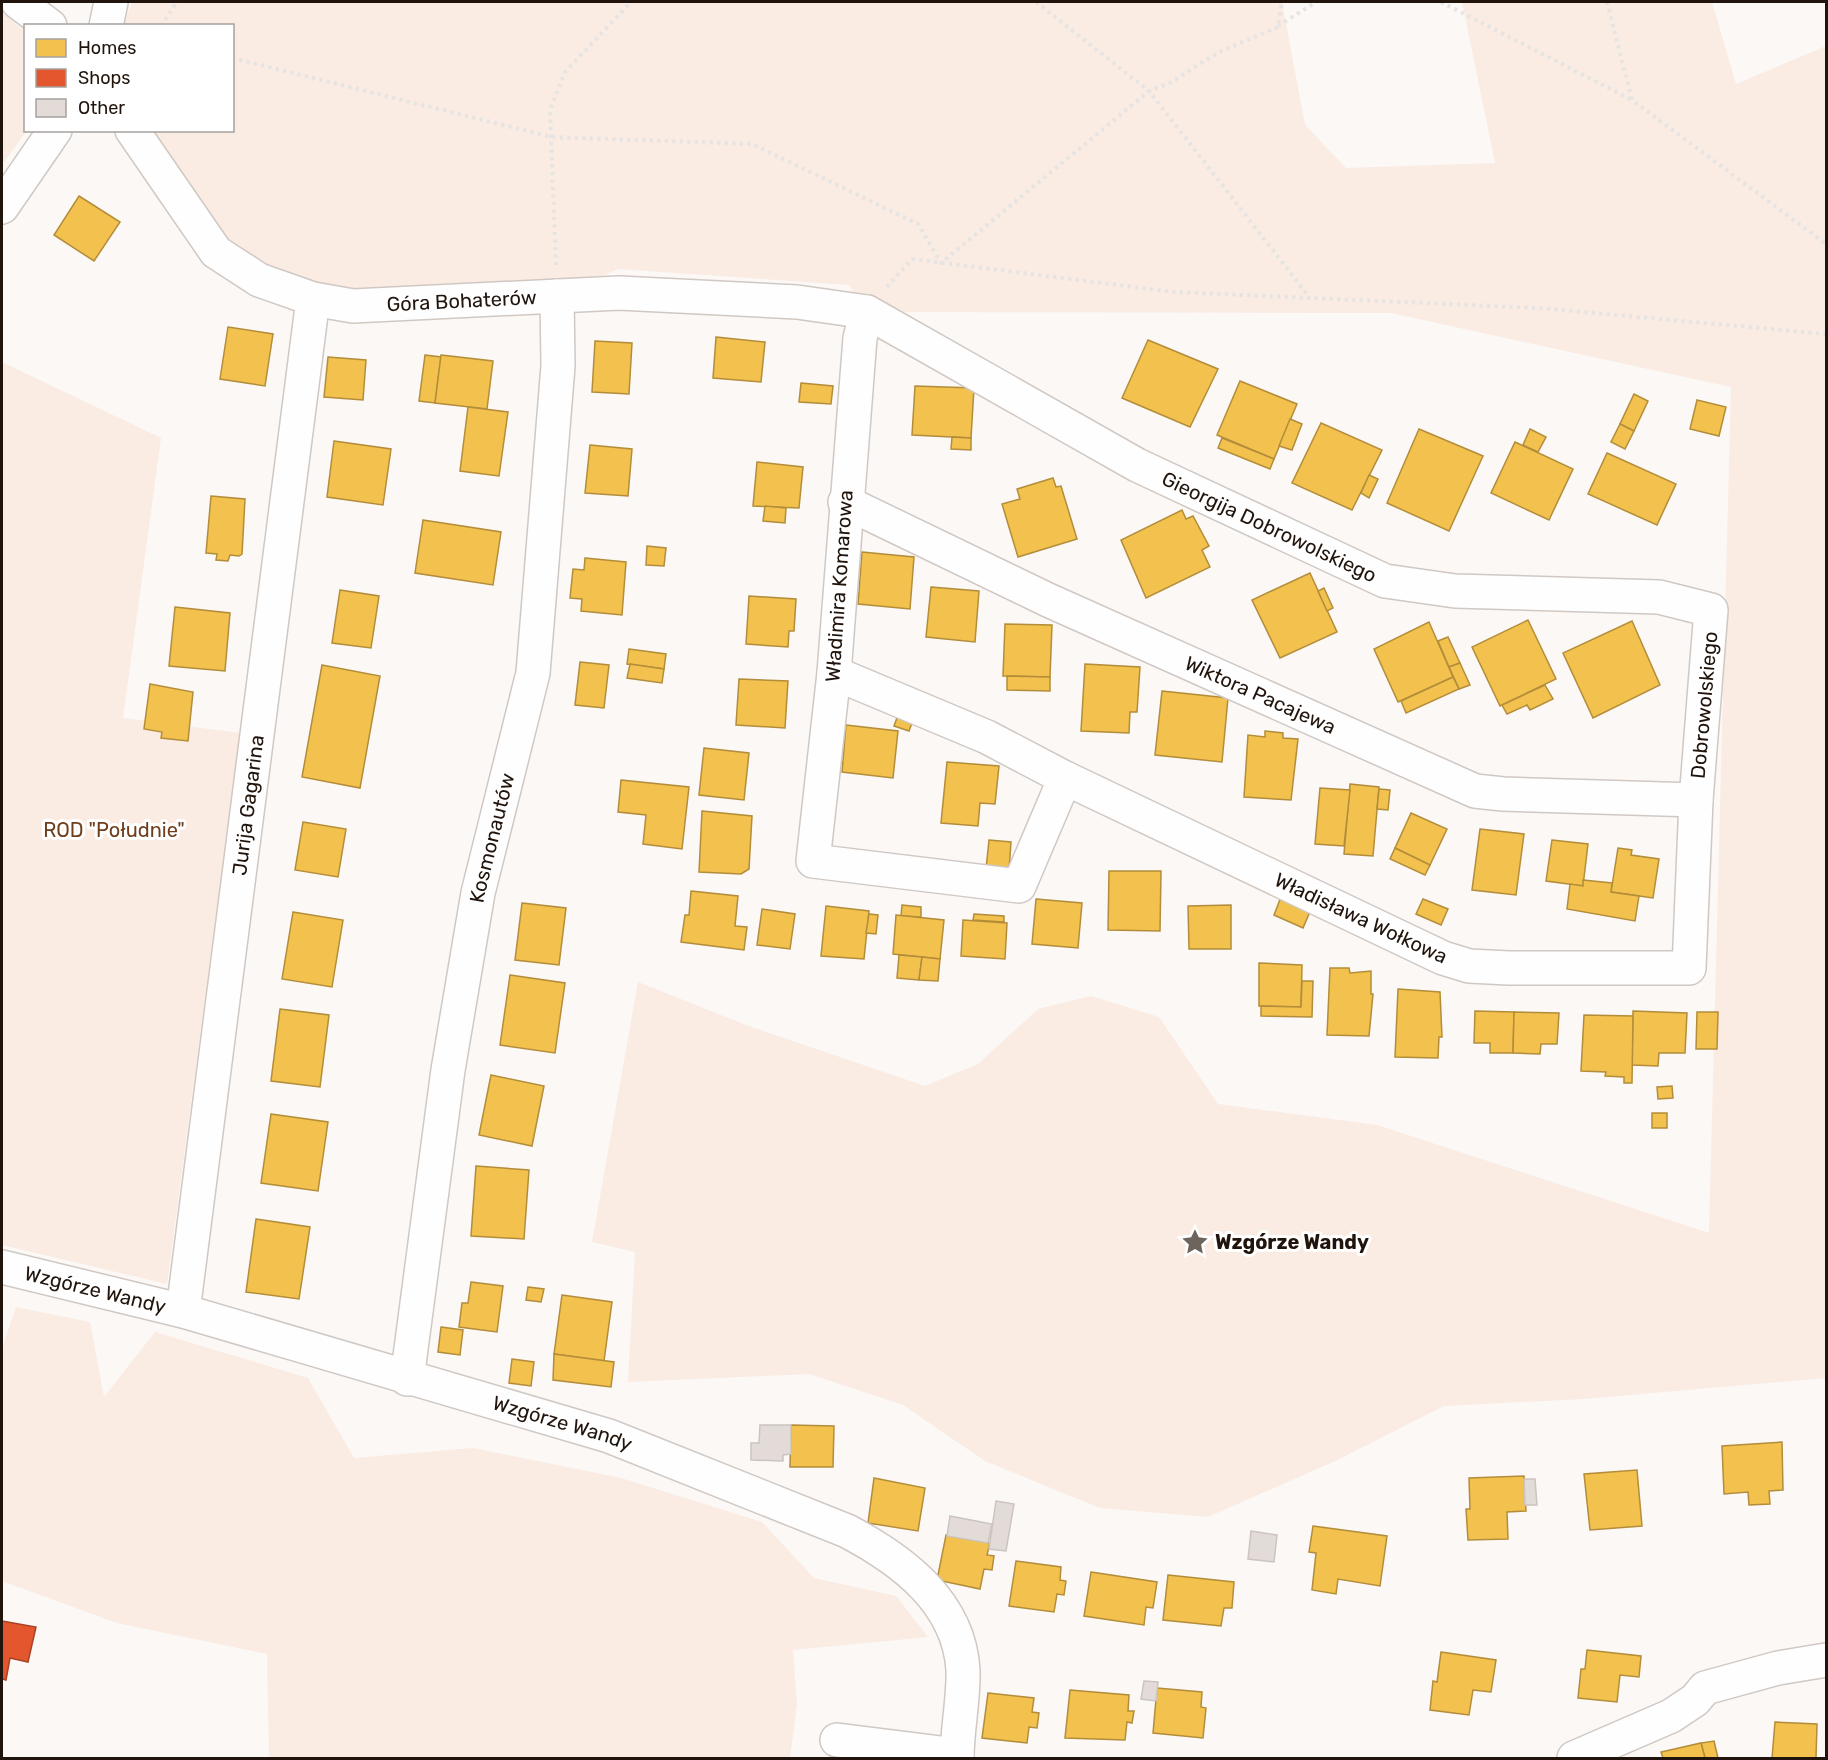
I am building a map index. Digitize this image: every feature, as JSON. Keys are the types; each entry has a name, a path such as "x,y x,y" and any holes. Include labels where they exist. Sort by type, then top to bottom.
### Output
{"street":[{"path":"18,2 47,24"},
{"path":"106,24 111,2"},
{"path":"2,207 54,132"},
{"name":"Góra Bohaterów","path":"133,132 216,252 259,280 313,299 353,306 619,293 797,302 867,312"},
{"name":"Kosmonautów","path":"407,1379 448,1070 478,893 533,672 558,366 557,296"},
{"name":"Jurija Gagarina","path":"183,1311 313,299"},
{"name":"Władimira Komarowa","path":"867,312 860,338 845,502 834,673 813,861 1019,886 1065,778"},
{"name":"Gieorgija Dobrowolskiego","path":"867,312 1137,465 1385,581 1455,591 1659,597 1712,610"},
{"name":"Wiktora Pacajewa","path":"845,502 1048,600 1475,791 1503,794 1696,800"},
{"name":"Dobrowolskiego","path":"1696,800 1712,610"},
{"name":"Władisława Wołkowa","path":"834,673 928,711 1443,958 1470,966 1689,968 1696,800"},
{"name":"Wzgórze Wandy","path":"2,1267 183,1311 407,1379 609,1436 847,1531 878,1547 938,1598 954,1630 963,1670 957,1757"},
{"path":"1574,1758 1671,1716 1695,1700 1705,1688 1778,1668 1827,1660"},
{"path":"837,1740 957,1757"}],"path":[{"path":"161,24 177,2"},
{"path":"557,296 550,110 565,72 631,2"},
{"path":"1036,2 1149,91 1310,298"},
{"path":"1278,27 1282,2"},
{"path":"941,263 1149,91 1170,83 1219,52 1278,27 1316,2"},
{"path":"1441,2 1632,100 1827,244"},
{"path":"1607,2 1632,100"},
{"path":"234,58 552,137 752,144 918,224 941,263"},
{"path":"867,312 912,258 1174,292 1538,308 1827,334"}],"green space":[{"path":"132,2 1282,2 1305,125 1346,168 1495,163 1462,2 1712,2 1736,84 1826,46 1826,1378 1583,1399 1444,1406 1335,1461 1208,1517 1100,1508 985,1461 903,1405 809,1374 628,1382 635,1252 592,1242 638,982 746,1025 925,1086 978,1064 1038,1009 1091,996 1159,1017 1218,1104 1377,1125 1709,1233 1731,387 1391,313 867,312 849,285 618,269 557,296 387,304 255,282 126,132 234,132 234,24 124,24"},
{"path":"2,12 24,31 25,132 2,165"},
{"name":"ROD \"Południe\"","path":"2,362 161,438 123,718 240,733 167,1284 2,1245"},
{"path":"16,1307 90,1322 104,1397 155,1332 308,1378 354,1458 473,1448 621,1478 762,1522 814,1578 896,1596 928,1637 793,1650 797,1704 790,1758 269,1758 267,1654 117,1623 2,1581 2,1348"}],"building: Homes":[{"path":"79,196 120,222 94,261 54,235"},
{"path":"228,327 273,334 265,386 220,379"},
{"path":"716,337 765,342 761,382 713,378"},
{"path":"1148,340 1218,369 1190,427 1122,398"},
{"path":"595,341 632,343 629,394 592,392"},
{"path":"425,355 441,357 435,403 419,401"},
{"path":"441,355 493,361 487,409 435,403"},
{"path":"328,357 366,360 363,400 324,397"},
{"path":"1240,381 1297,404 1274,459 1217,435"},
{"path":"801,383 833,386 831,404 799,402"},
{"path":"915,386 974,388 971,438 912,435"},
{"path":"1634,394 1648,401 1634,431 1620,424"},
{"path":"1697,400 1726,407 1719,436 1690,429"},
{"path":"468,407 508,412 499,476 460,471"},
{"path":"1290,419 1302,424 1292,450 1279,446"},
{"path":"1321,423 1382,450 1352,510 1292,483"},
{"path":"1620,424 1634,431 1625,449 1611,442"},
{"path":"1419,429 1483,456 1449,531 1387,503"},
{"path":"1530,429 1546,437 1538,452 1523,445"},
{"path":"952,437 971,438 971,450 951,449"},
{"path":"1222,438 1274,459 1270,469 1218,448"},
{"path":"334,441 391,449 383,505 327,497"},
{"path":"1515,442 1573,469 1549,520 1491,493"},
{"path":"590,445 632,449 628,496 585,493"},
{"path":"1607,453 1676,484 1657,525 1588,494"},
{"path":"757,462 803,467 799,508 753,506"},
{"path":"1369,475 1378,479 1369,498 1361,493"},
{"path":"1053,478 1056,487 1061,486 1077,539 1018,557 1002,504 1020,499 1017,489"},
{"path":"211,496 245,499 242,554 230,555 228,561 216,560 217,554 206,553"},
{"path":"765,506 786,508 785,523 763,521"},
{"path":"1182,510 1186,519 1193,516 1209,546 1202,550 1210,567 1146,598 1121,540"},
{"path":"423,520 501,532 493,585 415,573"},
{"path":"647,546 666,548 664,566 646,565"},
{"path":"862,552 914,557 910,609 858,604"},
{"path":"585,558 626,562 622,615 581,611 582,599 570,598 573,569 584,570"},
{"path":"1310,573 1337,632 1280,658 1252,600"},
{"path":"931,587 979,591 975,642 926,637"},
{"path":"1324,588 1333,608 1327,611 1318,591"},
{"path":"340,590 379,596 371,648 332,643"},
{"path":"749,596 796,599 794,631 789,631 788,647 746,644"},
{"path":"175,607 230,613 225,671 169,666"},
{"path":"1528,620 1556,679 1500,706 1472,647"},
{"path":"1632,621 1660,685 1593,718 1563,653"},
{"path":"1429,622 1453,677 1398,702 1374,649"},
{"path":"1005,624 1052,625 1050,677 1003,676"},
{"path":"1448,637 1460,663 1449,667 1438,641"},
{"path":"629,649 666,654 664,669 627,664"},
{"path":"580,662 609,665 604,708 575,705"},
{"path":"1460,663 1470,685 1459,689 1449,667"},
{"path":"630,664 664,669 662,683 627,678"},
{"path":"1085,664 1140,667 1137,712 1130,712 1129,733 1081,731"},
{"path":"322,665 380,676 360,788 302,777"},
{"path":"1007,676 1050,677 1050,691 1007,690"},
{"path":"1453,677 1459,689 1406,713 1401,701"},
{"path":"739,679 788,681 785,728 736,725"},
{"path":"150,684 193,692 188,741 161,738 162,732 144,729"},
{"path":"1545,685 1553,699 1530,710 1527,705 1507,714 1502,705"},
{"path":"1162,691 1228,698 1222,762 1155,755"},
{"path":"898,715 913,720 909,731 894,726"},
{"path":"846,725 898,731 893,778 842,772"},
{"path":"1265,731 1283,733 1283,738 1298,739 1291,800 1244,797 1248,735 1265,737"},
{"path":"704,748 749,753 744,800 699,795"},
{"path":"947,762 999,766 995,804 980,803 978,826 941,823"},
{"path":"621,780 689,787 682,849 643,844 646,815 618,812"},
{"path":"1350,784 1379,787 1373,856 1344,854"},
{"path":"1320,788 1350,790 1344,846 1315,844"},
{"path":"1379,789 1390,790 1388,810 1377,809"},
{"path":"702,811 752,816 749,869 741,874 699,872"},
{"path":"1411,813 1447,829 1430,865 1395,848"},
{"path":"303,822 346,829 338,877 295,870"},
{"path":"1480,829 1524,834 1516,895 1472,890"},
{"path":"989,840 1011,842 1009,871 986,869"},
{"path":"1552,840 1588,844 1583,886 1546,881"},
{"path":"1395,848 1430,865 1425,875 1390,859"},
{"path":"1618,848 1632,850 1631,855 1659,859 1653,898 1611,892"},
{"path":"1109,871 1161,871 1160,931 1108,930"},
{"path":"1583,880 1612,883 1611,892 1639,896 1635,921 1567,909 1570,884 1583,886"},
{"path":"691,891 738,896 735,926 747,927 744,950 681,942 685,915 689,915"},
{"path":"1282,894 1312,907 1303,928 1274,915"},
{"path":"1036,899 1082,903 1078,948 1032,944"},
{"path":"1423,899 1448,909 1441,925 1416,914"},
{"path":"522,903 566,908 559,965 515,960"},
{"path":"902,905 921,907 921,917 901,916"},
{"path":"1231,905 1231,949 1189,949 1188,906"},
{"path":"826,906 869,911 864,959 821,956"},
{"path":"762,909 795,914 790,949 757,945"},
{"path":"293,912 343,920 332,987 282,979"},
{"path":"869,914 878,915 876,934 866,933"},
{"path":"974,914 1004,916 1004,922 973,920"},
{"path":"896,915 944,920 940,959 893,954"},
{"path":"963,920 1007,923 1005,959 961,956"},
{"path":"899,955 922,957 919,980 897,978"},
{"path":"922,957 940,959 938,981 919,980"},
{"path":"1259,963 1302,965 1301,1007 1259,1006"},
{"path":"1330,968 1349,968 1350,973 1371,971 1371,994 1373,994 1369,1036 1327,1035"},
{"path":"510,975 565,983 555,1053 500,1045"},
{"path":"1302,981 1313,981 1312,1017 1261,1016 1261,1006 1301,1007"},
{"path":"1398,989 1440,992 1442,1037 1439,1037 1438,1058 1395,1057"},
{"path":"280,1009 329,1015 320,1087 271,1081"},
{"path":"1475,1011 1514,1012 1513,1053 1490,1053 1490,1043 1474,1043"},
{"path":"1633,1011 1687,1013 1685,1053 1659,1053 1658,1066 1632,1065"},
{"path":"1514,1012 1559,1013 1557,1044 1541,1044 1540,1054 1513,1053"},
{"path":"1697,1012 1718,1012 1717,1049 1696,1049"},
{"path":"1584,1015 1633,1016 1632,1083 1624,1083 1624,1077 1605,1076 1606,1072 1581,1071"},
{"path":"491,1075 544,1086 532,1146 479,1135"},
{"path":"1672,1086 1673,1098 1658,1099 1657,1087"},
{"path":"1652,1113 1667,1113 1667,1128 1652,1128"},
{"path":"271,1114 328,1122 318,1191 261,1183"},
{"path":"476,1166 529,1170 524,1239 471,1236"},
{"path":"256,1219 310,1227 299,1299 246,1292"},
{"path":"471,1282 503,1286 497,1332 459,1327 462,1303 468,1303"},
{"path":"528,1287 544,1289 541,1302 526,1300"},
{"path":"562,1295 612,1302 604,1361 554,1354"},
{"path":"441,1327 463,1330 460,1355 438,1352"},
{"path":"554,1354 614,1362 611,1387 553,1380"},
{"path":"512,1359 534,1362 531,1386 509,1383"},
{"path":"791,1425 834,1426 833,1467 790,1467"},
{"path":"1782,1442 1783,1490 1769,1491 1770,1504 1749,1505 1748,1492 1724,1494 1722,1446"},
{"path":"1637,1470 1642,1526 1590,1530 1584,1474"},
{"path":"1524,1476 1526,1511 1507,1512 1508,1539 1468,1540 1466,1509 1470,1509 1469,1478"},
{"path":"874,1478 925,1488 918,1531 868,1523"},
{"path":"1313,1526 1387,1536 1380,1586 1338,1579 1336,1594 1312,1590 1316,1553 1309,1552"},
{"path":"946,1535 990,1543 987,1555 994,1556 992,1570 984,1569 980,1589 937,1580"},
{"path":"1016,1561 1061,1567 1060,1580 1066,1581 1064,1595 1057,1594 1054,1612 1009,1606"},
{"path":"1091,1572 1157,1582 1153,1608 1146,1607 1144,1625 1084,1616"},
{"path":"1168,1575 1234,1582 1232,1608 1224,1608 1221,1626 1163,1620"},
{"path":"1587,1650 1641,1656 1639,1677 1620,1675 1617,1702 1578,1698 1581,1669 1585,1669"},
{"path":"1441,1652 1496,1660 1491,1692 1473,1690 1469,1715 1430,1710 1433,1681 1437,1682"},
{"path":"1157,1688 1202,1692 1201,1707 1206,1708 1203,1738 1153,1733"},
{"path":"1070,1690 1129,1695 1128,1711 1134,1711 1132,1723 1127,1722 1125,1740 1065,1738"},
{"path":"988,1693 1034,1698 1032,1712 1039,1713 1037,1728 1029,1727 1027,1743 982,1738"},
{"path":"1775,1722 1817,1724 1816,1758 1772,1758"},
{"path":"1714,1741 1718,1758 1705,1758 1701,1743"},
{"path":"1701,1743 1705,1758 1663,1758 1661,1752"}],"building: Shops":[{"path":"2,1621 36,1627 28,1662 10,1658 6,1680 2,1679"}],"building: Other":[{"path":"760,1425 791,1425 791,1454 783,1455 783,1461 751,1460 751,1443 759,1443"},
{"path":"1524,1479 1535,1479 1537,1505 1525,1505"},
{"path":"996,1501 1014,1504 1006,1551 989,1549"},
{"path":"950,1516 992,1524 988,1543 947,1536"},
{"path":"1251,1531 1277,1535 1274,1562 1248,1559"},
{"path":"1144,1681 1158,1682 1156,1701 1141,1699"}],"place":[{"name":"Wzgórze Wandy","path":"1195,1242"}]}
